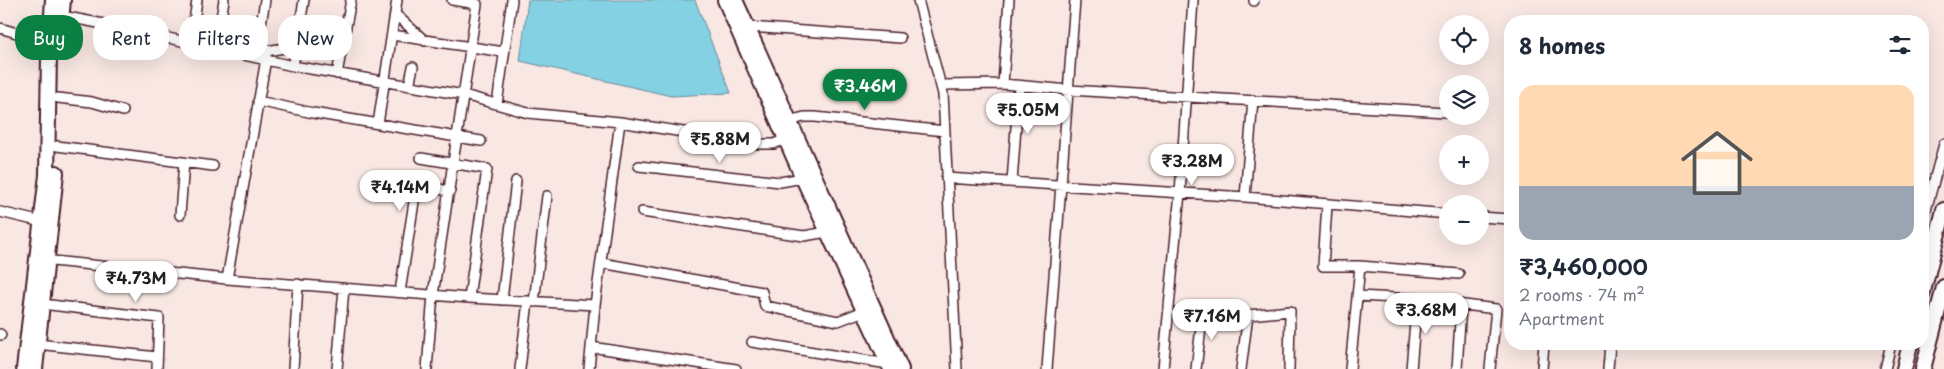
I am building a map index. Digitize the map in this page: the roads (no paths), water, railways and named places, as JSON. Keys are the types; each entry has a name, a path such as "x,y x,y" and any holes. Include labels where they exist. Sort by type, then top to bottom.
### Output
{"highway":[{"path":"52,15 53,0"},
{"path":"62,15 64,0"},
{"path":"725,0 785,139 889,366"},
{"path":"735,0 902,369"},
{"path":"35,369 42,304 42,222 49,146 50,60"},
{"path":"24,369 43,260 57,146 58,60"},
{"path":"1929,268 1944,210"},
{"path":"1929,345 1944,286"},
{"path":"1904,369 1909,350"},
{"path":"1923,369 1928,350"}],"street":[{"path":"195,15 197,0"},
{"path":"222,15 224,0"},
{"path":"262,15 265,0"},
{"path":"302,15 304,0"},
{"path":"337,74 351,0"},
{"path":"378,124 397,0"},
{"path":"427,369 433,295 477,4 452,0"},
{"path":"497,104 512,0"},
{"path":"918,0 942,84 957,369"},
{"path":"1003,84 1009,0"},
{"path":"1047,369 1075,0"},
{"path":"1163,369 1180,193 1193,0"},
{"path":"395,14 426,41"},
{"path":"83,20 179,40"},
{"path":"748,27 900,38"},
{"path":"0,28 15,32"},
{"path":"392,35 504,52"},
{"path":"268,56 293,66 464,96 528,113 620,122 759,144 774,144 785,139"},
{"path":"227,279 265,60"},
{"path":"293,66 294,60"},
{"path":"409,86 413,66"},
{"path":"942,84 1003,84 1069,90 1439,112"},
{"path":"1012,182 1020,86"},
{"path":"58,98 82,100 123,111"},
{"path":"1246,197 1253,100"},
{"path":"258,102 481,141"},
{"path":"789,121 804,117 815,117 945,131"},
{"path":"589,369 595,305 620,122"},
{"path":"1929,199 1944,144"},
{"path":"57,146 213,166"},
{"path":"421,158 487,169 469,298"},
{"path":"180,215 184,162"},
{"path":"639,166 780,182 803,178"},
{"path":"946,178 1061,187 1246,197 1439,213"},
{"path":"502,300 516,181"},
{"path":"400,292 416,189 421,186 450,191"},
{"path":"520,369 547,196"},
{"path":"1327,204 1323,266 1360,266 1459,274"},
{"path":"0,212 42,222"},
{"path":"642,212 804,236 827,232"},
{"path":"1489,218 1504,219"},
{"path":"43,260 227,279 469,298 595,305"},
{"path":"602,264 762,292 765,306 838,321 864,311"},
{"path":"1350,369 1360,266"},
{"path":"293,369 298,284"},
{"path":"337,369 344,288"},
{"path":"1356,296 1417,299 1496,309 1490,369"},
{"path":"1411,369 1417,299"},
{"path":"42,304 159,318 157,369"},
{"path":"1457,369 1462,305"},
{"path":"1196,369 1203,311"},
{"path":"1240,369 1248,315 1290,311 1289,369"},
{"path":"752,342 889,366"},
{"path":"37,344 158,357"},
{"path":"591,347 686,364 736,369"},
{"path":"1542,369 1544,350"},
{"path":"1608,369 1610,350"},
{"path":"1885,369 1890,350"}],"water":[{"path":"528,0 695,0 731,93 671,96 520,61"}]}
